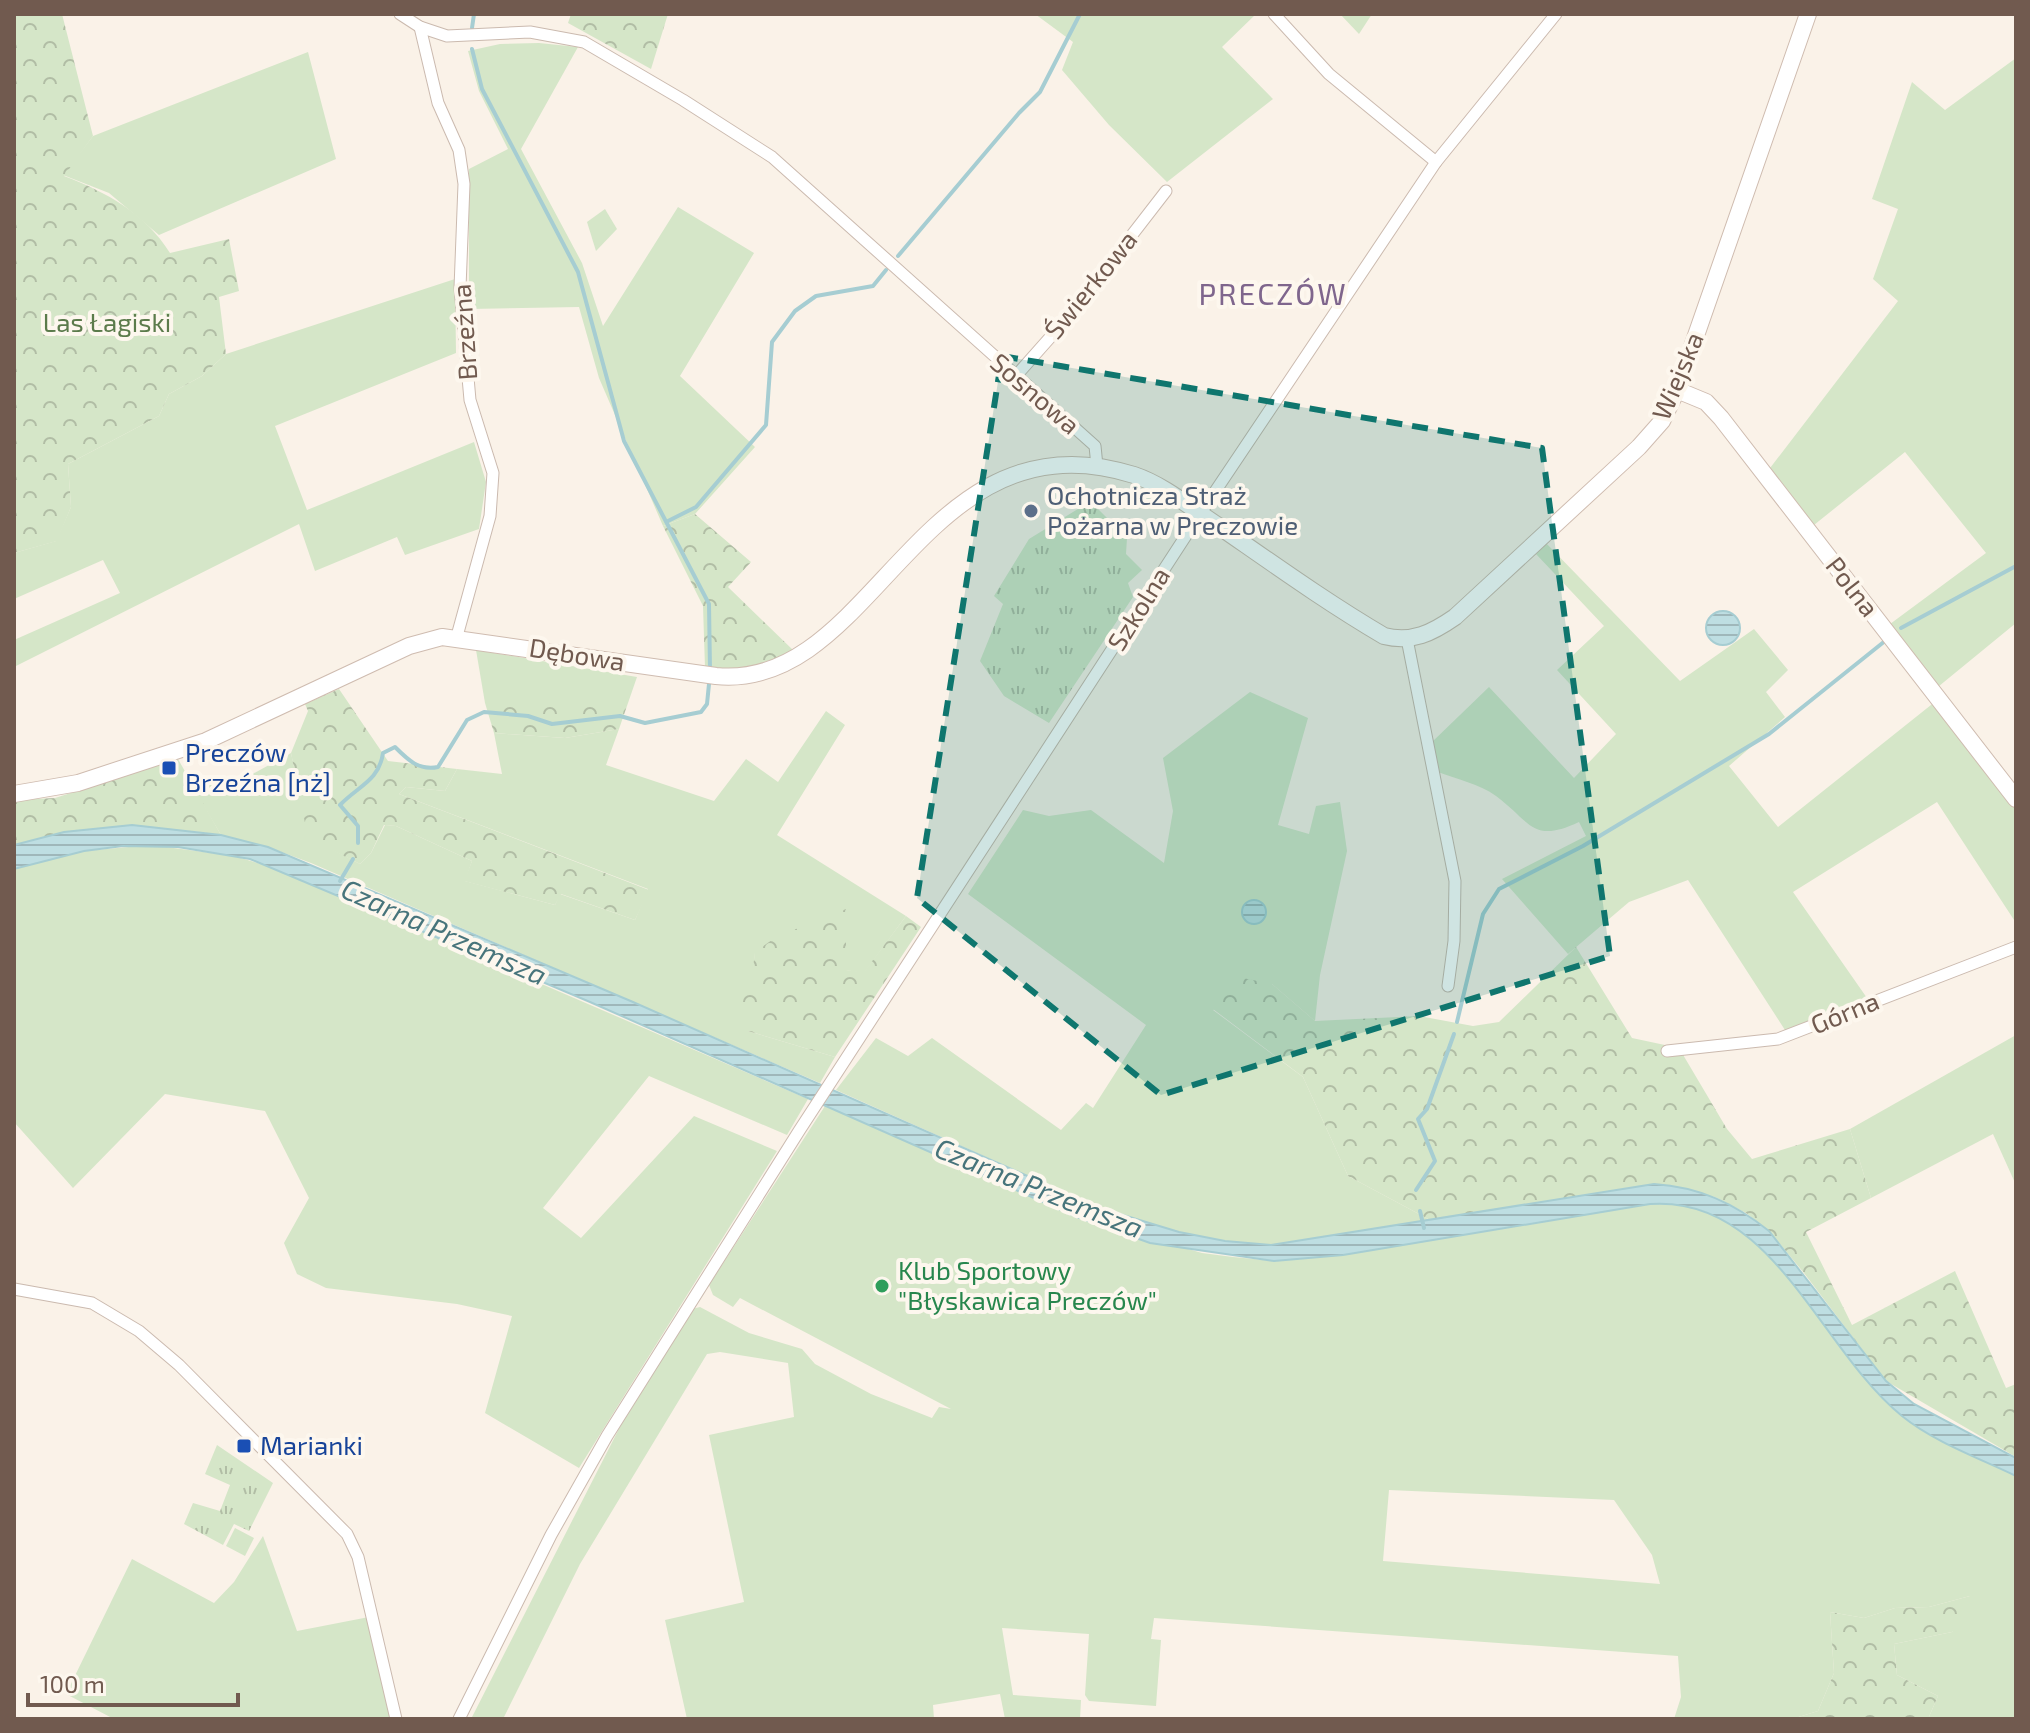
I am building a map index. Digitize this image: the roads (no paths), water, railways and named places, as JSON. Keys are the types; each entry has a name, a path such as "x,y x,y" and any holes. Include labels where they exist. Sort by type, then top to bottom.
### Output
{"street":[{"name":"Sosnowa","path":"400,14 420,27 447,36 479,37 530,32 584,42 772,157 1095,446 1097,466"},
{"path":"1274,14 1329,74 1436,162"},
{"name":"Szkolna","path":"459,1719 589,1468 799,1131 1200,514 1436,162 1556,14"},
{"name":"Wiejska","path":"1407,639 1439,629 1455,617 1639,447 1662,421 1677,390 1808,14"},
{"name":"Brzeźna","path":"420,27 438,103 459,150 464,184 460,288 470,400 493,473 490,516 457,636"},
{"name":"Świerkowa","path":"1015,377 1070,315 1166,191"},
{"name":"Polna","path":"1677,390 1706,402 1721,418 2016,799"},
{"path":"1097,466 1136,476 1200,514 1364,625 1384,636 1407,639 1455,881 1454,941 1448,986"},
{"name":"Dębowa","path":"14,794 78,783 206,741 429,639 457,636 716,676 761,674 811,649 939,521 967,499 1031,471 1097,466"},
{"name":"Górna","path":"1667,1051 1778,1039 2016,947"},
{"path":"14,1289 92,1303 139,1331 179,1365 347,1534 358,1557 396,1719"}],"water":[{"path":"1723,611 1735,616 1740,628 1735,640 1723,645 1711,640 1706,628 1711,616"},
{"name":"Czarna Przemsza","path":"132,825 221,835 268,847 633,1002 1100,1208 1179,1232 1225,1241 1271,1245 1654,1184 1701,1193 1743,1212 1769,1231 1886,1381 1914,1404 2016,1458 2016,1476 1942,1442 1902,1416 1872,1387 1762,1249 1730,1224 1693,1208 1650,1204 1343,1255 1274,1261 1150,1243 1077,1217 590,1002 250,859 178,847 123,846 84,851 14,869 14,845 64,832"},
{"path":"1254,900 1262,904 1266,912 1262,920 1254,924 1246,920 1242,912 1246,904"}],"waterway":[{"path":"472,28 474,14"},
{"path":"898,256 1040,92 1080,14"},
{"path":"472,49 482,89 578,272 624,441 709,604 710,670"},
{"path":"668,521 696,507 766,425 772,342 795,311 816,296 873,286 886,270"},
{"path":"1901,628 2016,566"},
{"path":"1457,1022 1483,914 1499,889 1583,846 1769,734 1885,641"},
{"path":"358,843 358,826 340,805 372,777 383,753 395,747 419,766 438,767 467,720 484,712 528,716 552,724 620,716 645,723 701,712 707,704 709,684"},
{"name":"Czarna Przemsza","path":"340,881 353,859"},
{"path":"1416,1190 1435,1161 1418,1119 1427,1109 1454,1034"},
{"path":"1420,1211 1424,1228"}],"place":[{"name":"Ochotnicza Straż Pożarna w Preczowie","path":"1031,511"},
{"name":"Preczów Brzeźna [nż]","path":"169,768"},
{"name":"Klub Sportowy \"Błyskawica Preczów\"","path":"882,1286"},
{"name":"Marianki","path":"244,1446"}],"district":[{"name":"PRECZÓW","path":"1273,295"}],"park label":[{"name":"Las Łagiski","path":"107,323"}]}
